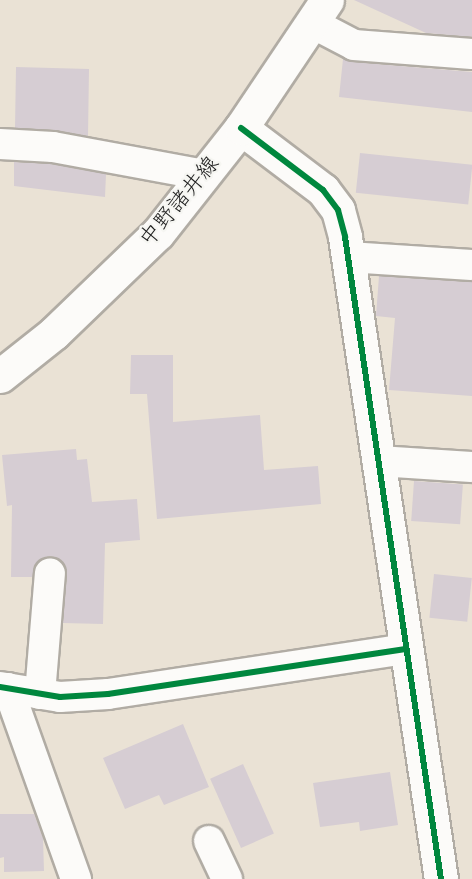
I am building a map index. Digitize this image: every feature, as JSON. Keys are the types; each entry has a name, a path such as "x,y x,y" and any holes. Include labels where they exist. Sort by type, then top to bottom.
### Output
{"street":[{"path":"320,11 354,45 472,54"},
{"name":"中野諸井線","path":"0,376 54,333 158,233 241,128 320,11"},
{"path":"241,128 323,190 338,210 348,257 441,879"},
{"path":"0,144 53,147 204,175"},
{"path":"348,257 472,265"},
{"path":"378,461 472,467"},
{"path":"40,694 50,573"},
{"path":"4,688 60,697 108,694 406,649"},
{"path":"4,688 76,879"},
{"path":"209,841 227,879"}],"building":[{"path":"354,0 472,0 472,37 426,33"},
{"path":"343,59 353,62 472,72 472,112 339,97"},
{"path":"16,67 89,69 88,136 54,130 15,128"},
{"path":"360,153 472,165 468,205 356,193"},
{"path":"14,162 51,164 106,174 105,197 14,186"},
{"path":"379,276 472,282 472,396 389,390 395,318 376,316"},
{"path":"131,355 173,355 173,422 260,415 264,470 318,466 321,504 157,519 147,394 130,394"},
{"path":"76,449 77,460 87,459 92,502 137,499 140,540 105,543 103,624 63,623 67,574 65,565 59,559 51,556 42,558 36,564 32,577 11,577 12,505 7,506 2,455"},
{"path":"414,481 463,484 460,524 411,521"},
{"path":"434,574 472,578 467,622 429,618"},
{"path":"183,724 209,787 164,805 159,795 125,809 103,758"},
{"path":"243,764 274,833 241,848 210,779"},
{"path":"390,772 398,825 360,831 359,822 320,827 313,783"},
{"path":"0,814 34,814 43,838 44,871 4,872 4,857 0,858"}],"cycle path":[{"path":"241,128 323,190 338,210 345,237 441,879"},
{"path":"0,687 60,697 108,694 406,649"}]}
